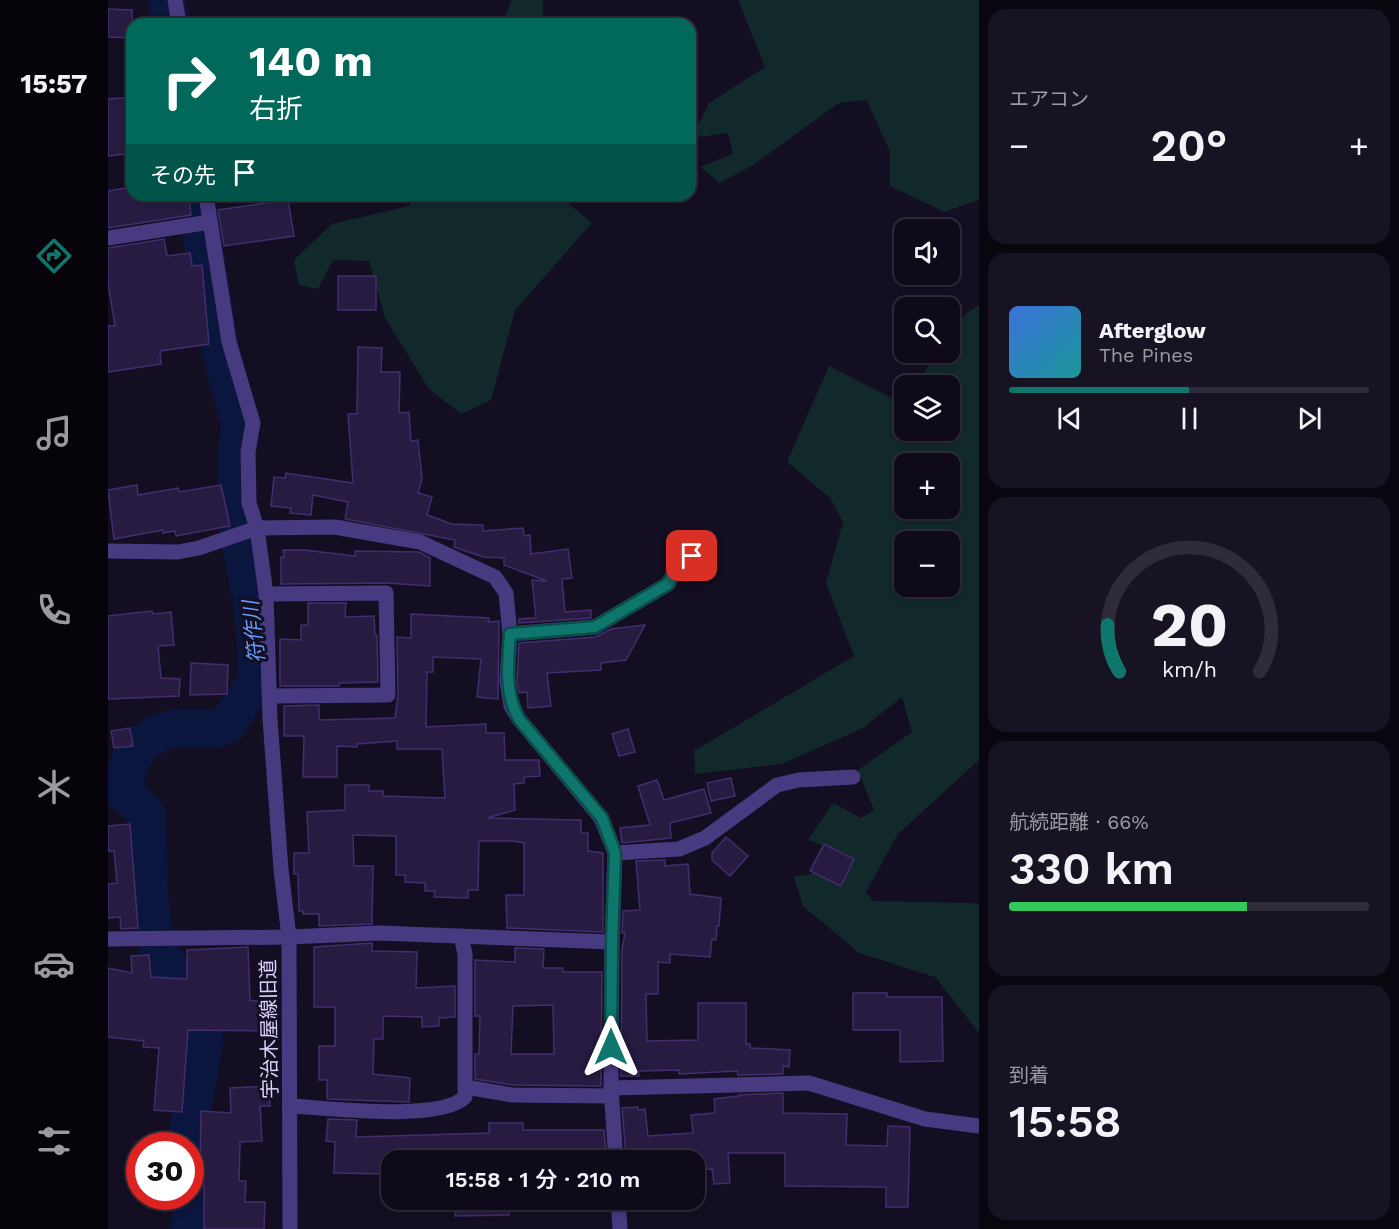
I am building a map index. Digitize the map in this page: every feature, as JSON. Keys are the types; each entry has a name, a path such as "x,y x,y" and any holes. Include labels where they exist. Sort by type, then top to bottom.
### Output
{"street":[{"path":"175,0 178,18"},
{"path":"207,201 229,342 253,423 247,469 249,503 257,528 266,594 279,846 289,937 379,933 612,942"},
{"path":"108,238 209,222"},
{"path":"108,551 178,552 257,528 335,527 420,542 495,578 506,593 510,634 507,681 511,706 519,719 602,818 615,853 611,1092 615,1150"},
{"path":"510,634 595,627 668,584 678,566 692,556"},
{"path":"266,594 386,593 388,695 270,696"},
{"path":"615,853 679,849 705,838 777,785 799,780 854,777"},
{"path":"291,1106 404,1112 457,1105 465,1097 465,954 461,936"},
{"name":"宇治木屋線旧道","path":"108,939 289,937 290,1229"},
{"path":"466,1087 512,1095 809,1083 925,1119 979,1126"},
{"path":"619,1210 620,1229"}],"green space":[{"path":"512,0 543,0 542,18 504,18"},
{"path":"738,0 979,0 979,200 944,212 890,186 890,152 867,100 839,103 753,165 720,183 700,167 733,154 728,133 696,137 696,128 709,103 765,67"},
{"path":"410,201 566,201 592,223 515,310 491,400 461,414 429,389 385,318 369,261 333,260 318,289 299,285 294,260 332,224 409,206"},
{"path":"979,305 979,760 898,834 866,892 873,901 979,905 979,1033 935,977 859,953 803,906 794,877 843,869 847,854 808,840 833,803 861,818 874,810 858,770 912,732 902,697 863,728 782,764 695,774 694,751 854,656 826,583 843,522 830,498 787,462 829,366 894,399 894,441 960,441 960,375 922,375 931,363 960,363 961,319"}],"building":[{"path":"108,9 132,10 132,18 126,18 126,38 108,37"},
{"path":"126,98 126,154 108,156 108,99"},
{"path":"126,188 126,201 190,201 191,215 108,228 108,191"},
{"path":"288,201 294,236 224,246 218,210"},
{"path":"164,239 167,256 190,253 192,266 202,265 209,344 160,351 161,364 108,372 108,326 115,326 108,283 108,248"},
{"path":"338,276 376,276 376,310 338,310"},
{"path":"358,347 382,348 381,372 400,372 399,413 409,412 411,441 418,440 422,479 418,493 432,497 427,515 452,524 483,525 483,531 523,528 524,536 530,535 531,554 568,549 572,578 562,579 565,612 591,610 591,618 519,623 519,619 536,618 532,580 547,581 504,565 504,558 483,557 454,547 455,540 345,519 348,502 313,495 311,515 290,513 291,508 271,506 274,477 285,478 286,473 353,483 348,414 357,414"},
{"path":"137,485 138,495 178,488 179,492 221,485 230,526 176,536 175,531 163,533 163,530 114,539 108,490"},
{"path":"283,550 355,556 355,551 419,552 430,558 430,586 386,583 281,584"},
{"path":"308,603 346,603 345,617 374,616 375,635 377,635 378,682 339,683 339,686 280,686 280,639 301,640 301,625 308,625"},
{"path":"152,611 153,614 171,612 174,645 158,646 161,678 180,679 179,696 108,699 108,616"},
{"path":"411,614 489,618 488,622 499,621 498,699 477,697 481,659 433,657 433,672 427,672 426,727 486,724 486,733 504,733 505,760 539,760 540,776 524,777 524,783 514,784 515,810 487,818 581,820 581,833 588,833 588,851 603,853 603,932 507,928 506,895 524,895 524,843 513,841 479,841 478,890 468,890 468,898 434,897 435,891 425,891 425,883 405,882 405,875 396,875 396,836 353,835 354,866 373,866 372,924 319,926 319,914 303,914 303,911 299,911 298,874 294,874 294,853 309,853 307,812 345,810 345,785 369,785 369,791 383,791 383,796 445,798 442,749 397,749 397,741 357,744 357,747 337,746 337,777 303,777 304,736 284,736 284,706 319,705 319,720 395,718 398,695 397,637 411,638"},
{"path":"645,625 626,660 601,663 601,670 547,673 551,706 528,708 527,692 519,693 517,681 519,643 596,637 611,629"},
{"path":"191,663 228,665 227,694 190,695"},
{"path":"130,728 133,746 114,748 111,731"},
{"path":"628,729 635,752 619,756 612,734"},
{"path":"731,778 735,796 711,801 707,783"},
{"path":"657,780 664,800 704,789 711,813 670,823 671,838 622,843 620,828 650,825 638,786"},
{"path":"130,824 138,928 121,929 120,917 108,918 108,884 117,883 114,851 108,851 108,826"},
{"path":"726,837 748,856 730,876 712,860 712,853"},
{"path":"824,844 854,859 841,886 810,871"},
{"path":"665,860 665,866 688,864 690,894 721,898 719,926 717,926 716,940 712,939 710,957 670,954 670,963 658,962 658,994 646,994 647,1041 698,1040 698,1003 746,1003 746,1044 750,1044 750,1048 790,1050 789,1067 783,1066 783,1074 738,1075 737,1071 679,1074 679,1070 639,1071 639,1076 621,1076 622,949 625,933 622,933 623,911 640,910 636,861"},
{"path":"372,943 372,951 417,952 416,988 455,986 455,1017 439,1018 439,1026 422,1027 422,1017 383,1016 383,1039 374,1039 373,1074 410,1078 409,1102 327,1099 327,1080 319,1080 319,1046 335,1046 335,1007 314,1007 314,947"},
{"path":"248,947 250,1000 274,1004 273,1031 188,1030 182,1112 154,1110 159,1048 143,1047 144,1041 108,1037 108,968 132,973 131,956 149,955 151,977 187,979 187,950"},
{"path":"515,948 544,949 543,968 563,968 563,972 602,972 601,1086 513,1085 475,1079 475,1054 479,1054 480,1016 475,1016 475,960 515,962","holes":["553,1005 554,1054 511,1054 513,1006"]},
{"path":"853,993 887,993 887,997 942,997 943,1061 900,1062 900,1030 853,1030"},
{"path":"269,1086 270,1106 260,1106 262,1141 240,1142 239,1181 246,1181 245,1202 265,1202 264,1229 204,1229 204,1132 201,1132 201,1111 231,1113 230,1088"},
{"path":"783,1093 783,1113 847,1114 846,1145 887,1146 888,1126 910,1127 908,1207 886,1207 886,1187 785,1186 785,1153 728,1153 730,1183 714,1184 712,1169 705,1169 705,1150 626,1150 622,1108 645,1109 648,1136 693,1133 691,1115 715,1113 714,1099 739,1095"},
{"path":"328,1119 357,1120 356,1137 489,1133 489,1123 523,1123 523,1130 604,1130 606,1150 381,1150 381,1174 334,1173 335,1142 326,1141"},
{"path":"455,1210 509,1210 509,1215 455,1216"}],"waterway":[{"name":"符作川","path":"166,0 170,18"},
{"name":"符作川","path":"188,1132 204,1045 203,1030 195,1006 160,950 155,936 150,903 147,816 124,793 128,765 141,745 156,734 173,729 217,729 227,725 258,679 253,609 236,514 240,424 220,348 196,201"},
{"name":"符作川","path":"188,1229 192,1210"}],"route":[{"path":"611,1047 615,853 602,818 519,719 511,706 507,681 510,634 595,627 668,584 678,566 692,556"}]}
